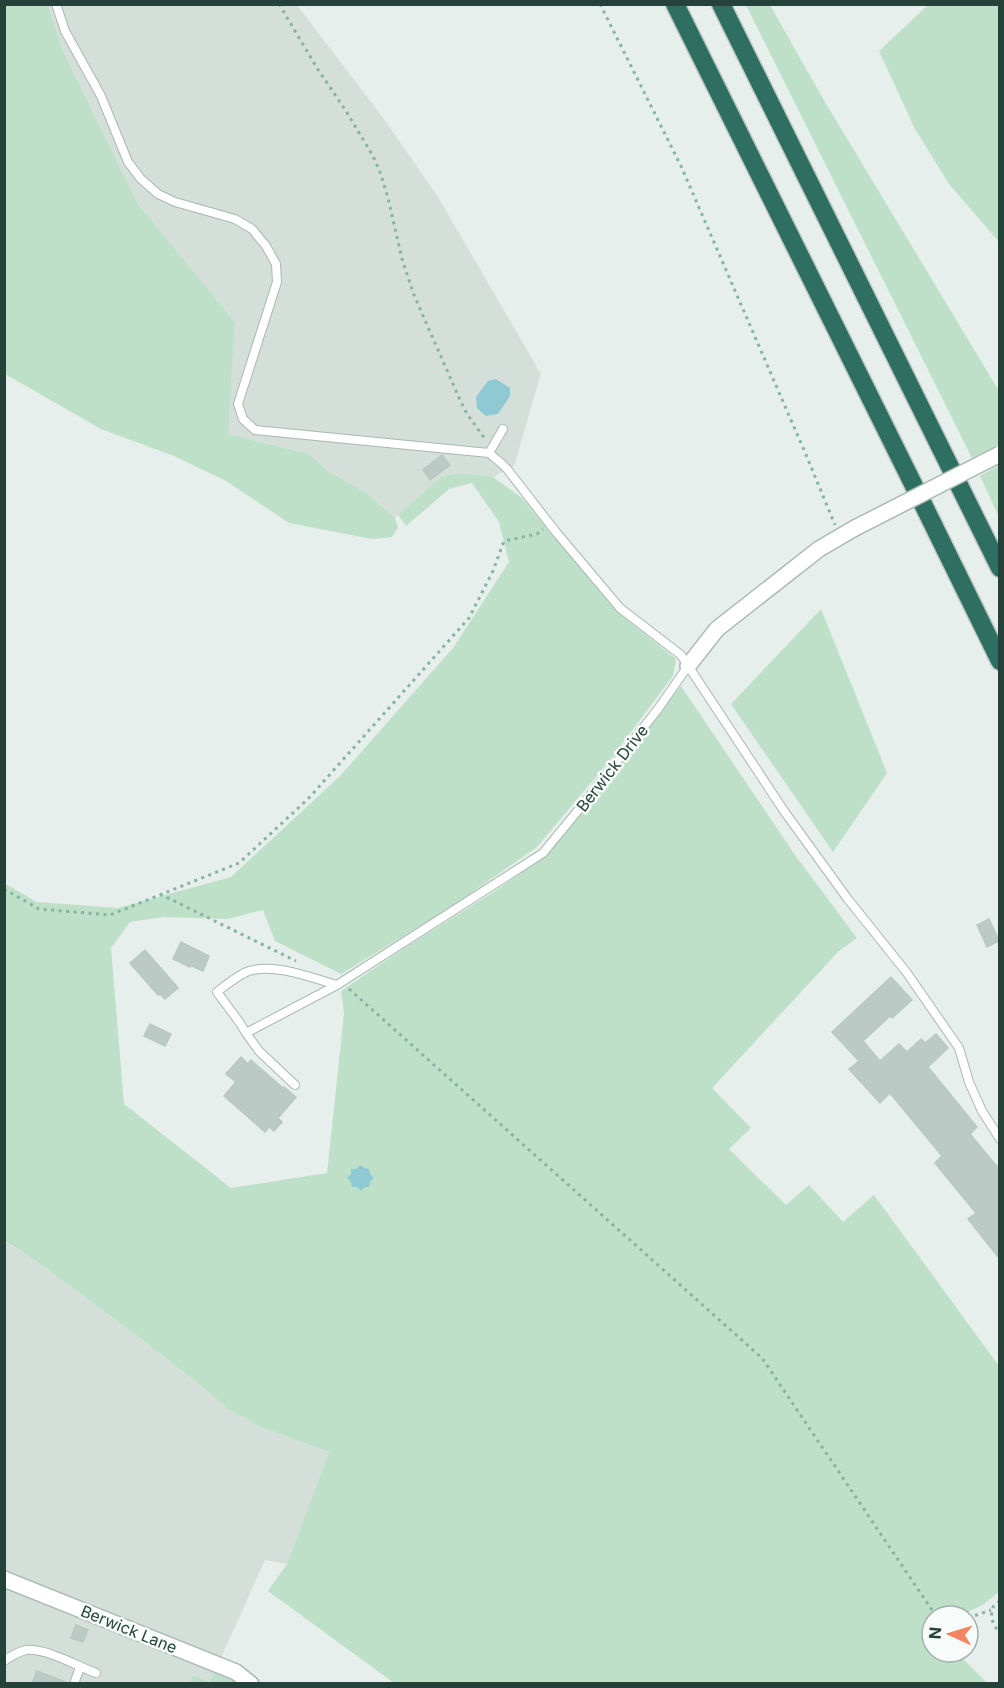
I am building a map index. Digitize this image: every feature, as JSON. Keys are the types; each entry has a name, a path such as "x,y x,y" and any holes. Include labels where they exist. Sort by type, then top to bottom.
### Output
{"highway":[{"path":"675,4 999,661"},
{"path":"721,4 999,568"}],"street":[{"name":"Berwick Drive","path":"688,666 717,629 819,549 999,454"},
{"name":"Berwick Lane","path":"4,1579 236,1672 251,1683"}],"lane":[{"path":"56,4 65,31 101,96 128,162 141,179 158,194 175,202 235,219 252,229 266,246 276,264 277,282 238,404 243,419 255,430 489,453 501,463 620,608 681,655 783,812 907,973 959,1048 969,1082 982,1111 999,1139"},
{"path":"489,453 503,429"},
{"name":"Berwick Drive","path":"246,1034 339,984 543,853 658,709 688,666"},
{"path":"295,1085 259,1051 217,992 248,971 274,969 339,984"},
{"path":"4,1661 24,1650 33,1650 96,1673"},
{"path":"74,1683 80,1667"}],"path":[{"path":"279,4 316,68 346,111 373,156 388,198 402,259 414,295 467,414 484,438 493,445"},
{"path":"600,4 686,177 840,536"},
{"path":"4,889 39,909 110,915 239,863 308,799 469,618 493,571 504,541 537,534 550,524"},
{"path":"160,894 300,962"},
{"path":"339,984 762,1358 928,1604"},
{"path":"999,1601 991,1610 994,1626 999,1633"},
{"path":"980,1614 991,1610"}],"shaded area":[{"path":"48,5 297,5 384,119 438,197 541,374 514,466 493,477 460,473 442,476 395,518 368,494 328,471 309,454 227,434 235,322 138,204 62,49"},
{"path":"4,1241 39,1263 135,1334 228,1409 261,1427 329,1452 287,1564 265,1560 210,1682 193,1675 189,1684 5,1683"}],"green space":[{"path":"5,4 48,5 62,49 138,204 235,322 228,434 309,454 328,471 368,494 395,518 398,528 392,537 372,539 289,523 226,481 174,456 101,429 5,374"},
{"path":"746,5 770,5 825,102 999,391 999,445 972,458"},
{"path":"928,5 999,5 999,242 949,184 915,129 879,51"},
{"path":"999,465 999,517 980,476"},
{"path":"460,473 493,477 522,498 616,611 676,659 673,676 610,760 537,847 448,909 341,974 275,941 263,910 227,919 163,917 130,922 111,948 124,1104 231,1188 327,1173 344,1013 341,991 543,857 681,686 795,855 857,938 839,951 712,1088 751,1128 729,1149 786,1205 809,1185 843,1222 874,1195 999,1366 999,1592 980,1606 980,1604 920,1604 920,1664 968,1664 987,1683 394,1683 268,1591 287,1564 329,1452 261,1427 228,1409 135,1334 39,1263 5,1241 4,883 37,902 118,908 231,877 340,776 453,648 509,562 499,522 472,483 449,489 406,526 398,515 442,476"},
{"path":"821,609 887,773 833,852 731,704"},
{"path":"214,1672 239,1683 189,1684 193,1675 210,1682"}],"water":[{"path":"496,379 510,388 510,396 498,414 486,416 477,408 476,397 488,381"},
{"path":"360,1165 369,1169 374,1178 369,1187 361,1191 357,1187 352,1187 347,1178 351,1174 351,1169 357,1169"}],"building":[{"path":"442,455 450,465 430,480 423,470"},
{"path":"989,919 999,941 987,947 977,925"},
{"path":"181,942 209,956 203,971 173,959"},
{"path":"145,950 178,988 165,999 160,994 158,995 130,963"},
{"path":"891,977 912,1000 892,1018 890,1016 863,1041 880,1061 899,1044 907,1052 921,1039 925,1043 936,1034 948,1048 928,1067 977,1127 970,1134 999,1169 999,1258 968,1219 976,1213 935,1163 942,1156 890,1093 880,1103 849,1069 859,1061 832,1032"},
{"path":"150,1024 171,1034 165,1046 144,1036"},
{"path":"241,1057 248,1064 251,1060 296,1097 278,1118 282,1122 274,1131 269,1127 265,1132 224,1096 236,1082 226,1074"},
{"path":"76,1625 88,1630 83,1642 71,1638"},
{"path":"37,1671 68,1683 32,1683"}]}
